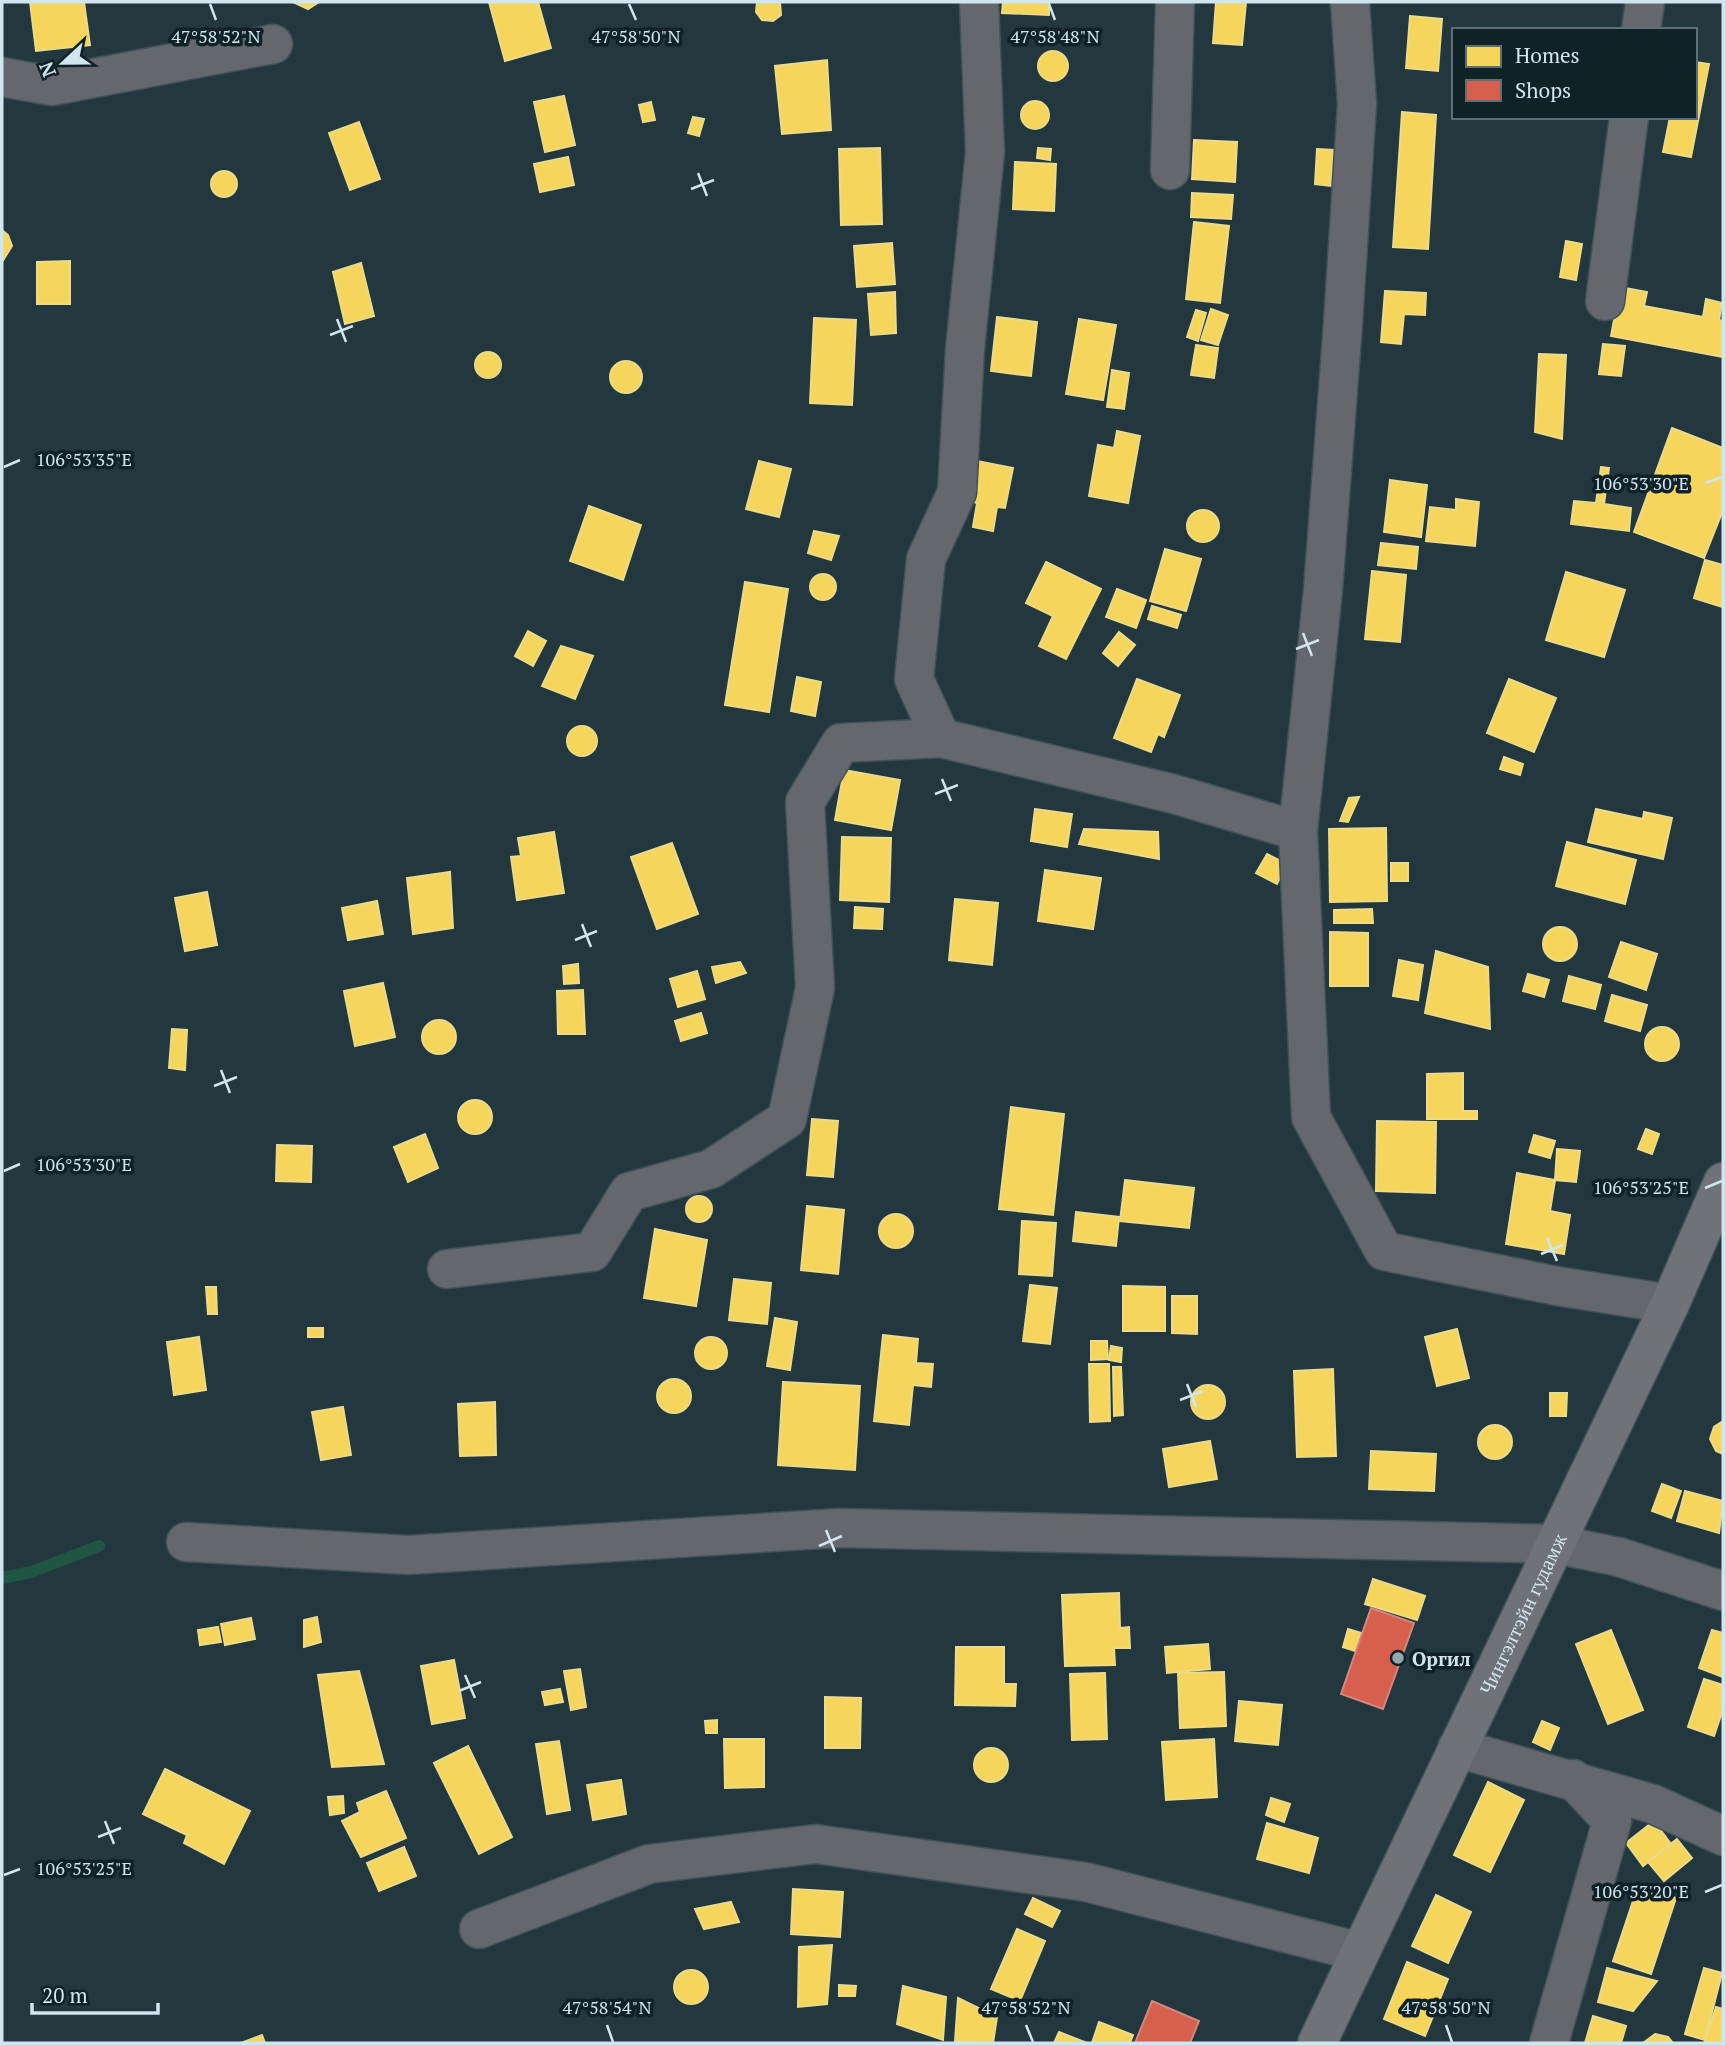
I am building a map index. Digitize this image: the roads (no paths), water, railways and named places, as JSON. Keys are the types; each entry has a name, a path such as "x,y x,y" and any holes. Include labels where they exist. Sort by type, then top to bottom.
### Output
{"main road":[{"name":"Чингэлтэйн гудамж","path":"1317,2043 1670,1304 1723,1182"}],"street":[{"path":"941,738 914,679 926,559 957,492 965,349 985,152 979,2"},
{"path":"1170,170 1175,2"},
{"path":"1350,2 1357,104 1323,590 1298,831 1311,1117 1384,1251 1557,1286 1670,1304"},
{"path":"1641,28 1645,2"},
{"path":"2,77 52,86 274,44"},
{"path":"1605,301 1629,119"},
{"path":"447,1269 592,1252 629,1192 711,1169 787,1119 815,988 805,802 841,743 941,738 1174,794 1298,831"},
{"path":"186,1542 408,1555 839,1528 1555,1544 1619,1557 1723,1591"},
{"path":"1457,1748 1653,1804 1723,1836"},
{"path":"1549,2043 1612,1821 1573,1779"},
{"path":"479,1930 649,1864 816,1844 1086,1882 1360,1952"}],"waterway":[{"path":"2,1578 31,1572 99,1546"}],"place":[{"name":"Оргил","path":"1398,1658"}]}
